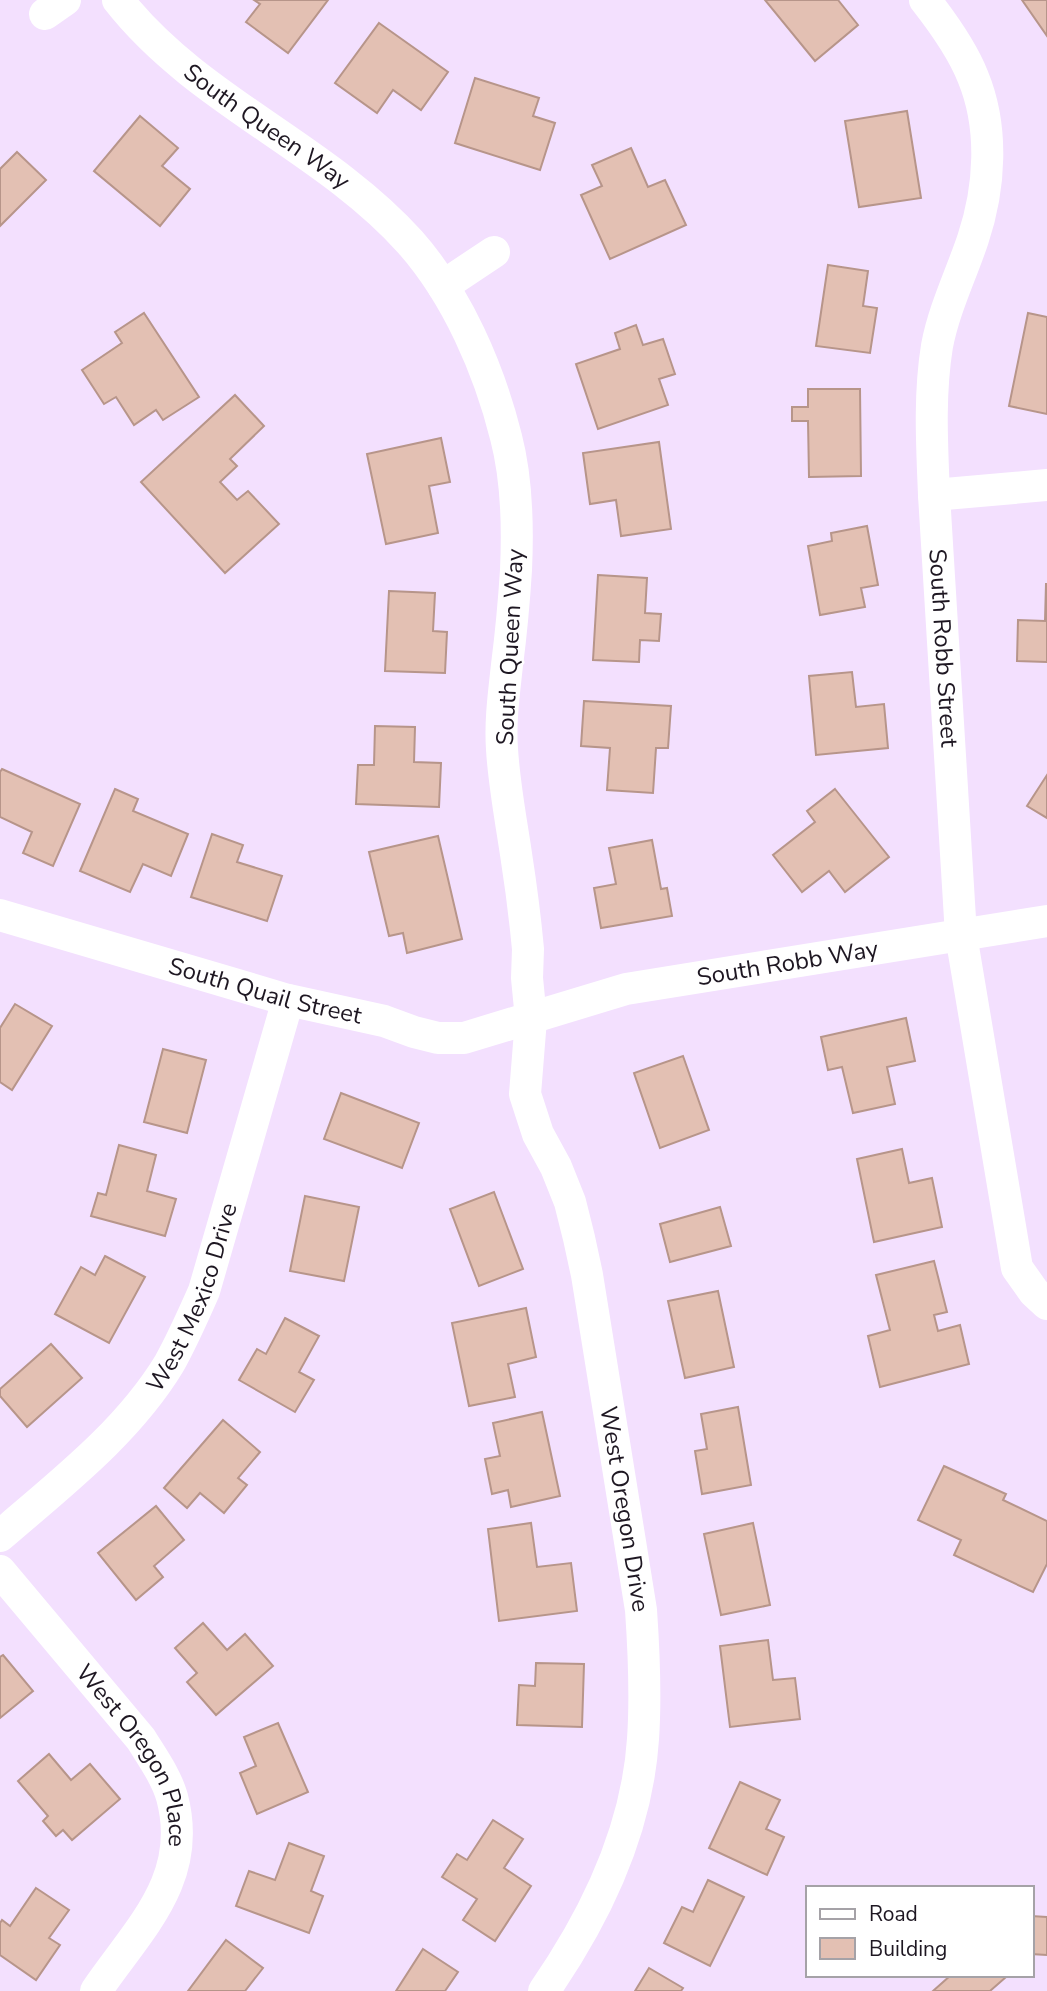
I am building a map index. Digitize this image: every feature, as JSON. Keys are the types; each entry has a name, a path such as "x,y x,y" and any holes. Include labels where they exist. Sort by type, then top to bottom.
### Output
{"street":[{"name":"South Queen Way","path":"118,0 137,24 167,53 334,173 381,212 411,243 443,286 482,364 506,437 512,467 516,567 502,748 527,937 531,1019"},
{"name":"South Robb Street","path":"925,0 957,45 973,77 983,110 988,144 982,208 945,312 932,383 934,495 961,935 1017,1268 1034,1292 1047,1304"},
{"path":"443,286 494,252"},
{"path":"934,495 1047,485"},
{"name":"South Quail Street","path":"0,915 288,1000 384,1020 438,1038 464,1038 531,1019"},
{"name":"South Robb Way","path":"531,1019 626,989 1047,921"},
{"name":"West Mexico Drive","path":"0,1536 70,1476 124,1423 168,1365 187,1330 204,1291 288,1000"},
{"name":"West Oregon Drive","path":"531,1019 525,1094 538,1134 556,1167 570,1202 587,1275 641,1610 645,1656 643,1741 629,1818 619,1849 584,1928 544,1991"},
{"name":"West Oregon Place","path":"0,1571 141,1739 159,1768 171,1795 177,1838 174,1866 167,1886 154,1910 96,1991"}],"building":[{"path":"254,0 328,0 288,53 246,22 260,4"},
{"path":"765,0 838,0 858,25 815,61"},
{"path":"1022,0 1047,0 1047,36"},
{"path":"379,23 448,72 421,110 393,90 377,113 335,83"},
{"path":"475,78 539,98 533,116 555,123 540,170 455,143"},
{"path":"907,111 921,198 859,207 845,121"},
{"path":"140,116 178,148 162,166 190,189 160,226 94,171"},
{"path":"631,148 648,187 665,180 686,225 610,259 581,195 602,186 592,165"},
{"path":"17,152 46,180 0,226 0,169"},
{"path":"828,265 868,271 863,306 877,308 870,353 816,346"},
{"path":"144,313 199,397 163,420 156,410 134,425 116,397 104,404 82,370 122,343 115,332"},
{"path":"1028,313 1047,317 1047,414 1009,406"},
{"path":"636,325 643,345 663,339 675,374 659,379 668,405 598,429 576,364 620,349 615,333"},
{"path":"808,389 860,389 861,476 809,477 808,421 792,421 792,407 808,407"},
{"path":"235,395 264,426 230,459 237,466 220,482 237,500 248,491 279,524 225,573 141,482"},
{"path":"441,438 450,482 429,486 438,533 386,544 367,454"},
{"path":"659,442 671,529 621,536 616,500 590,504 583,453"},
{"path":"867,526 878,585 861,588 865,607 820,615 808,546 832,541 831,533"},
{"path":"598,575 647,578 645,613 661,614 659,641 640,640 639,662 593,660"},
{"path":"1046,584 1047,662 1017,661 1018,620 1045,621"},
{"path":"389,591 435,593 433,631 447,632 445,673 385,671"},
{"path":"852,672 856,707 884,704 888,748 816,755 809,676"},
{"path":"584,701 671,706 668,748 656,748 653,793 607,790 610,748 581,746"},
{"path":"375,726 415,727 414,762 441,763 439,807 356,804 358,765 374,765"},
{"path":"2,769 80,804 53,866 23,853 32,832 0,817"},
{"path":"1047,775 1047,818 1027,806"},
{"path":"115,789 138,799 133,811 188,834 171,876 143,864 130,892 80,871"},
{"path":"835,789 889,857 845,892 829,871 802,892 773,855 815,822 807,811"},
{"path":"212,834 243,845 237,862 282,876 267,921 191,897"},
{"path":"438,836 462,939 407,953 403,933 389,936 369,852"},
{"path":"652,840 661,889 667,888 672,916 601,928 594,888 616,884 609,848"},
{"path":"15,1004 52,1026 12,1090 0,1082 0,1028"},
{"path":"906,1018 915,1061 887,1067 895,1104 853,1113 842,1067 828,1070 821,1037"},
{"path":"163,1049 206,1060 187,1133 144,1122"},
{"path":"683,1056 709,1130 660,1148 634,1073"},
{"path":"341,1093 419,1123 402,1168 324,1139"},
{"path":"119,1145 156,1155 147,1191 176,1199 165,1236 91,1216 98,1193 106,1195"},
{"path":"902,1149 909,1183 932,1178 942,1227 874,1242 857,1159"},
{"path":"494,1192 523,1269 479,1286 450,1209"},
{"path":"305,1196 359,1207 344,1281 290,1271"},
{"path":"720,1207 731,1246 670,1262 660,1224"},
{"path":"105,1256 145,1277 109,1343 55,1314 81,1267 95,1275"},
{"path":"934,1261 947,1312 934,1315 938,1331 960,1325 969,1364 880,1387 868,1336 890,1330 876,1275"},
{"path":"718,1291 734,1367 685,1378 668,1301"},
{"path":"526,1308 536,1357 508,1364 515,1397 469,1406 452,1323"},
{"path":"285,1318 319,1336 299,1372 314,1380 295,1412 239,1380 257,1349 266,1354"},
{"path":"51,1344 82,1378 27,1427 0,1396 0,1389"},
{"path":"738,1407 751,1485 702,1494 695,1451 707,1449 701,1414"},
{"path":"542,1412 560,1496 511,1507 508,1490 492,1494 485,1459 500,1456 493,1423"},
{"path":"223,1420 260,1452 238,1478 247,1485 224,1513 200,1493 187,1508 164,1488"},
{"path":"944,1466 1006,1494 1003,1500 1047,1521 1047,1564 1033,1592 954,1555 961,1540 918,1520"},
{"path":"156,1506 184,1540 154,1566 163,1577 136,1600 98,1553"},
{"path":"531,1523 537,1567 571,1563 577,1611 499,1621 488,1529"},
{"path":"753,1523 770,1605 721,1615 704,1534"},
{"path":"203,1623 227,1650 245,1634 273,1666 216,1715 187,1682 197,1673 175,1648"},
{"path":"768,1640 773,1680 795,1678 800,1719 730,1727 720,1646"},
{"path":"3,1655 33,1691 0,1718 0,1657"},
{"path":"536,1663 584,1664 582,1727 517,1725 519,1685 535,1686"},
{"path":"278,1723 308,1792 257,1814 240,1773 256,1766 244,1737"},
{"path":"49,1754 71,1780 90,1764 120,1799 72,1840 63,1830 56,1836 43,1821 48,1816 18,1781"},
{"path":"740,1782 780,1800 766,1829 784,1837 767,1875 709,1848"},
{"path":"493,1820 523,1839 504,1868 531,1886 495,1941 463,1920 477,1899 442,1877 457,1854 467,1860"},
{"path":"289,1843 324,1856 311,1891 323,1896 309,1933 236,1906 249,1871 275,1880"},
{"path":"708,1880 744,1897 710,1966 664,1943 682,1907 693,1912"},
{"path":"36,1888 69,1910 49,1938 60,1945 36,1980 0,1955 0,1923 2,1920 10,1926"},
{"path":"1033,1916 1047,1917 1047,1955 1033,1954"},
{"path":"226,1940 263,1968 245,1991 188,1991"},
{"path":"423,1949 458,1972 445,1991 396,1991"},
{"path":"649,1968 683,1988 681,1991 635,1991"},
{"path":"949,1977 1006,1977 990,1991 933,1991"}]}
